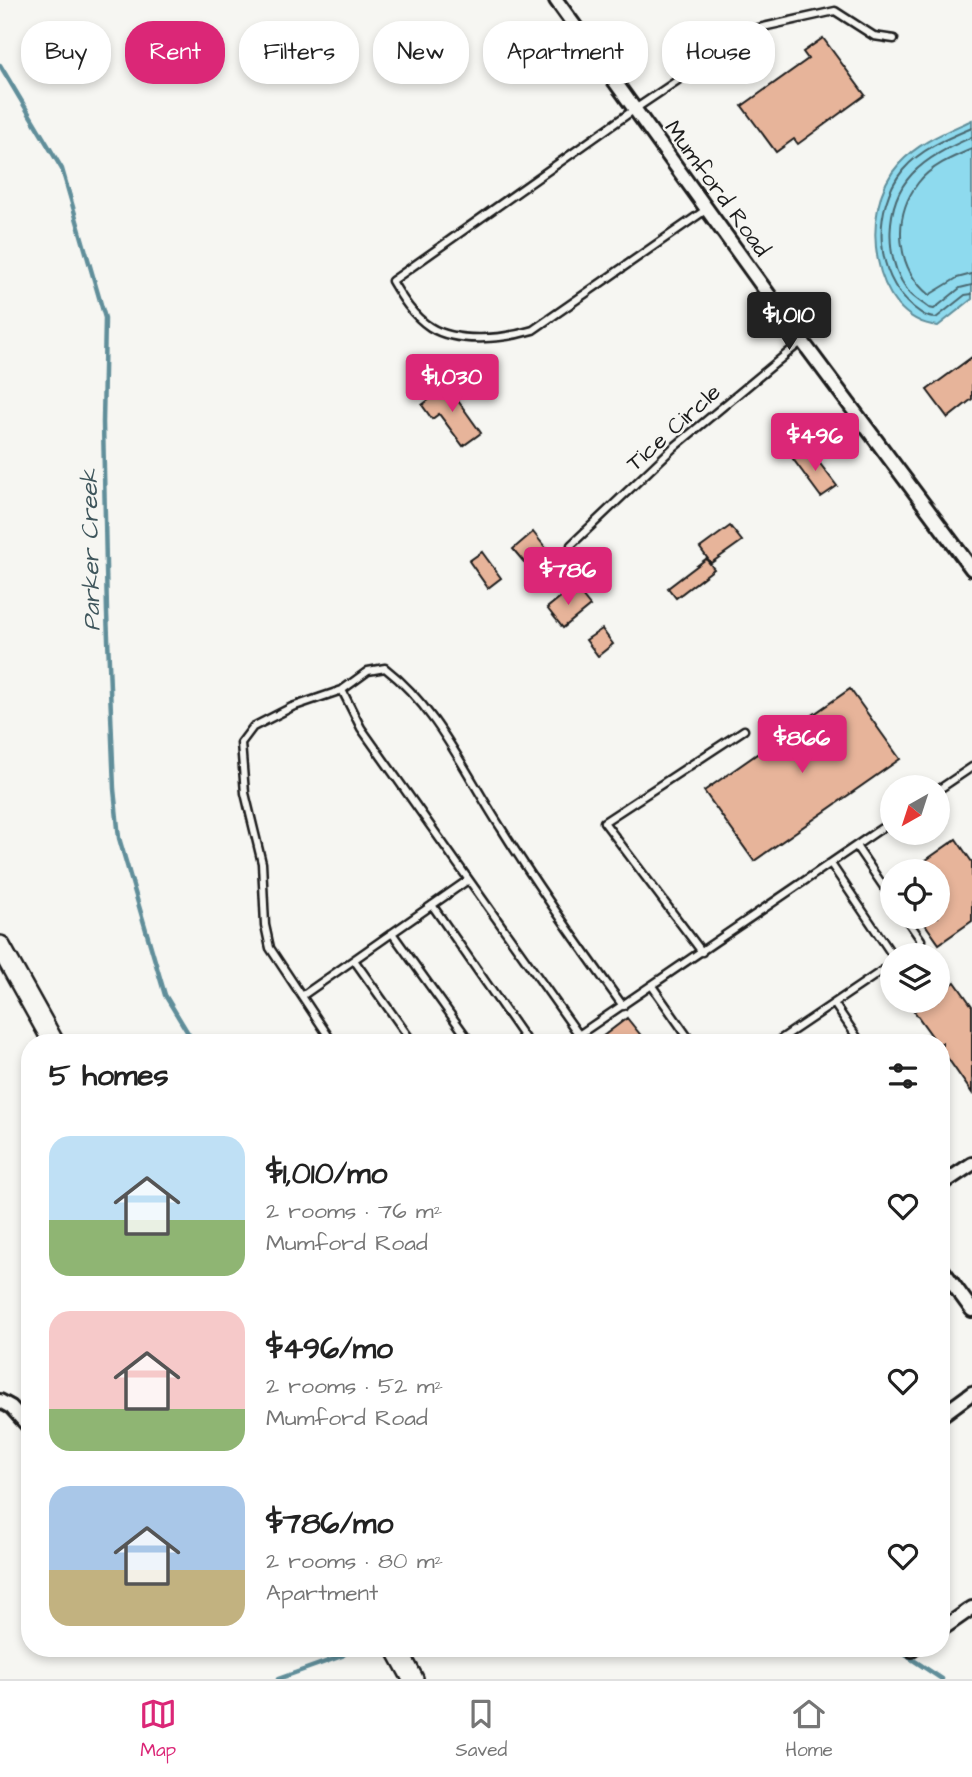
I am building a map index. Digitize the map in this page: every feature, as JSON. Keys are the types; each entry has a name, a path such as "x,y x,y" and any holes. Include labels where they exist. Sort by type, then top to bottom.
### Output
{"main road":[{"path":"0,946 49,1034"},
{"path":"401,1657 413,1679"}],"street":[{"name":"Mumford Road","path":"556,0 802,341 972,569"},
{"path":"950,1179 972,1164"},
{"path":"950,1280 972,1310"},
{"path":"950,1409 972,1393"},
{"path":"0,1401 11,1407 21,1418"},
{"path":"950,1623 972,1608"}],"lane":[{"path":"707,209 533,330 515,336 464,337 432,329 406,304 391,281 635,109 754,29 835,11 874,36 894,39"},
{"name":"Tice Circle","path":"571,545 673,448 802,341"},
{"path":"327,1034 270,948 262,863 245,793 241,743 253,727 292,707 342,690 368,671 385,668 401,680 430,712 506,837 623,1006"},
{"path":"342,690 361,728 578,1034"},
{"path":"702,952 604,822 744,730"},
{"path":"950,782 972,766"},
{"path":"581,1034 880,829"},
{"path":"856,846 880,881"},
{"path":"831,864 884,943"},
{"path":"302,996 468,880"},
{"path":"432,905 522,1034"},
{"path":"393,933 465,1034"},
{"path":"354,960 407,1034"},
{"path":"789,1034 880,973"},
{"path":"652,986 685,1034"},
{"path":"835,1005 855,1034"}],"water":[{"path":"972,120 972,299 938,326 915,319 897,304 885,283 878,259 875,233 878,207 886,183 907,156 933,138"}],"building":[{"path":"823,38 865,95 798,144 794,139 776,152 742,106 808,59 803,52"},
{"path":"972,357 972,399 948,418 927,390"},
{"path":"446,384 481,433 463,446 439,414 432,419 422,405"},
{"path":"808,448 837,486 821,497 793,459"},
{"path":"730,526 742,541 711,563 700,548"},
{"path":"533,532 549,552 529,568 513,549"},
{"path":"482,552 501,578 488,588 469,561"},
{"path":"706,559 714,569 676,598 668,588"},
{"path":"574,586 590,606 563,628 547,608"},
{"path":"602,629 613,644 598,656 586,640"},
{"path":"850,689 900,759 754,861 704,791"},
{"path":"956,839 972,862 972,921 938,943 928,929 950,929 950,859 928,859"},
{"path":"955,982 972,1006 972,1093 950,1061 950,1034 931,1034 915,1013 950,1013 950,986"},
{"path":"627,1018 640,1034 606,1034"}],"waterway":[{"name":"Parker Creek","path":"0,65 62,169 105,318 103,423 107,613 114,789 119,838 165,995 189,1034"},
{"name":"Parker Creek","path":"278,1679 339,1657"},
{"path":"909,1657 942,1679"}]}
